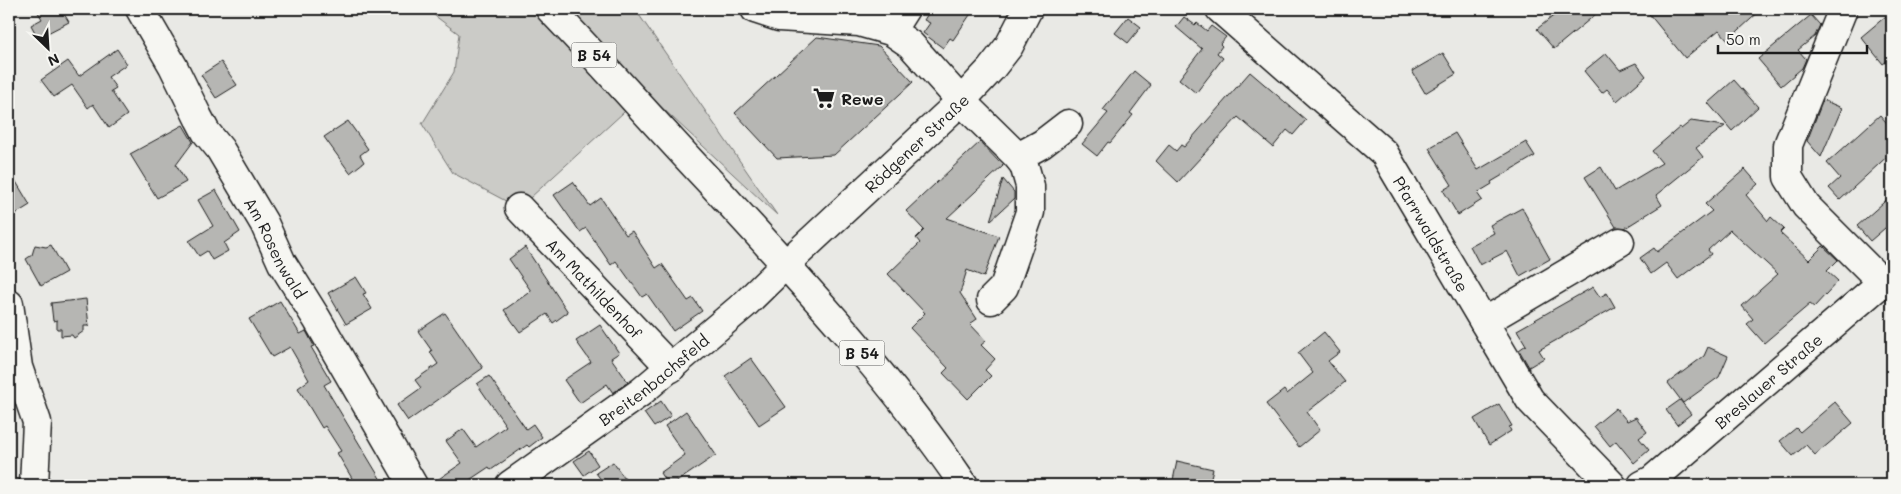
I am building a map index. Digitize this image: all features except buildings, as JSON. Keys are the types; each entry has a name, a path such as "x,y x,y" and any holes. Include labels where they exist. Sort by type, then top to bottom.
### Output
{"street":[{"name":"Am Rosenwald","path":"140,9 173,66 206,132 220,149 264,223 282,263 413,485"},
{"name":"B 54","path":"550,9 786,264 855,344 936,444 964,485"},
{"path":"755,9 779,17 860,22 890,31 910,44 961,101 1018,156 1024,165 1030,186 1030,212 1004,287 991,300"},
{"path":"890,31 905,9"},
{"name":"Rödgener Straße","path":"786,264 961,101 992,69 1009,46 1028,9"},
{"name":"Pfarrwaldstraße","path":"1220,9 1384,153 1530,400 1612,485"},
{"path":"1843,9 1788,145 1788,177 1806,206 1887,278"},
{"path":"1018,156 1042,144 1068,124"},
{"name":"Am Mathildenhof","path":"519,208 671,368"},
{"path":"1484,322 1620,242"},
{"name":"Breitenbachsfeld","path":"510,485 641,392 671,368 745,304 786,264"},
{"name":"Breslauer Straße","path":"1642,485 1652,480 1887,278"},
{"path":"9,304 18,367 37,422 34,485"}],"shaded area":[{"path":"426,9 550,9 635,102 519,208 453,173 422,124 454,72 459,34"},
{"path":"565,9 635,9 777,215 643,90"}],"place":[{"name":"Rewe","path":"824,98"}]}
